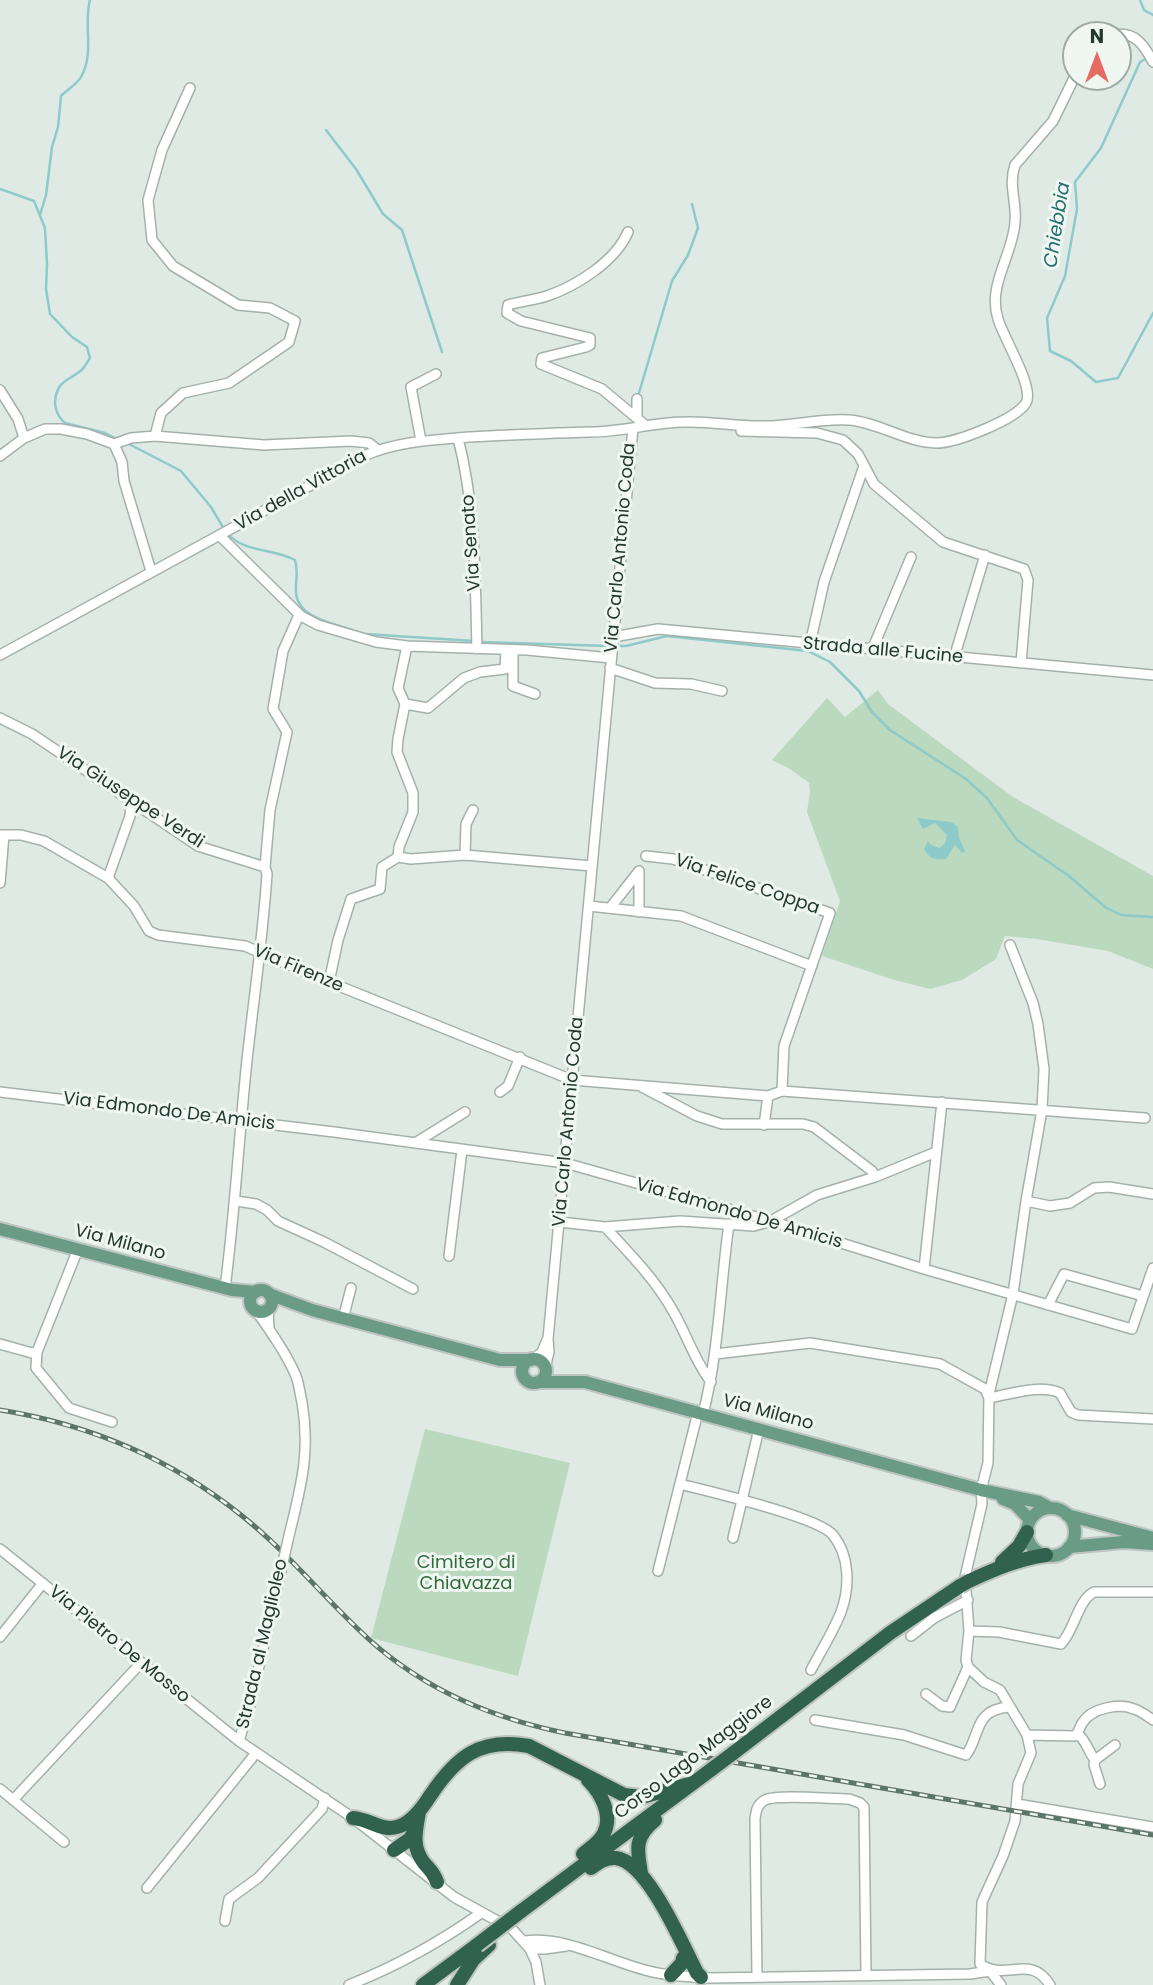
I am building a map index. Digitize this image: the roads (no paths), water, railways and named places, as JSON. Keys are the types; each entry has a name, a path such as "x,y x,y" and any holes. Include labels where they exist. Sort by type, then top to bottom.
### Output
{"highway":[{"name":"Corso Lago Maggiore","path":"423,1985 483,1945 520,1912 890,1633 966,1589 993,1569 1019,1546 1029,1526"},
{"name":"Corso Lago Maggiore","path":"993,1569 1024,1558 1046,1555"},
{"path":"394,1850 410,1839 408,1829 453,1764 487,1746 514,1743 529,1746 624,1795 642,1797 687,1788"},
{"path":"564,1879 574,1861 604,1834 607,1822 605,1805 597,1789 585,1777"},
{"path":"641,1873 637,1850 641,1835 676,1804 687,1788"},
{"path":"353,1818 364,1819 388,1829 408,1829"},
{"path":"408,1829 425,1865 435,1874 437,1882"},
{"path":"564,1879 587,1871 604,1859 616,1858 630,1862 641,1873 680,1938 692,1971"},
{"path":"457,1985 483,1945"},
{"path":"671,1975 682,1963 692,1971"},
{"path":"411,1985 441,1971"}],"main road":[{"name":"Via Milano","path":"0,1228 228,1289 262,1303 312,1310 504,1361 532,1359"},
{"path":"522,1374 524,1365 532,1359 540,1361 543,1374"},
{"name":"Via Milano","path":"504,1361 527,1380 543,1374 584,1382 985,1490 1039,1502 1050,1508"},
{"name":"Via Milano","path":"985,1490 1015,1504 1029,1526"},
{"path":"1153,1538 1050,1508 1038,1511 1029,1526 1032,1547 1046,1555 1059,1554 1069,1547 1124,1542 1153,1544"},
{"path":"1067,1514 1074,1527 1069,1547"}],"street":[{"path":"1132,38 1143,44 1153,62"},
{"path":"155,436 161,413 183,393 229,383 289,342 295,321 270,308 238,305 173,266 152,240 148,200 162,150 190,88"},
{"path":"704,424 761,426 851,420 905,437 935,443 972,435 1023,405 1027,401 1027,388 994,304 1015,226 1012,174 1015,165 1053,121 1068,91"},
{"path":"628,232 623,244 590,273 545,297 509,305 507,313 521,321 590,338 590,345 542,358 541,364 602,389 645,425"},
{"path":"421,440 411,387 436,374"},
{"path":"0,390 18,419 24,439"},
{"path":"637,399 637,418"},
{"name":"Via della Vittoria","path":"0,655 378,450 421,440 544,432 607,432 686,421 704,424"},
{"path":"704,424 712,428 734,430 817,433 843,440 858,454 874,484 943,542 1024,569 1028,580 1021,663"},
{"name":"Via Carlo Antonio Coda","path":"543,1374 549,1352 548,1339 633,428"},
{"path":"0,456 24,439 45,429 87,434 114,444 131,438 155,436 264,445 351,441 369,443 378,450"},
{"name":"Via Senato","path":"458,438 473,514 477,649"},
{"path":"114,444 122,462 124,481 151,571"},
{"path":"810,644 824,582 864,466"},
{"path":"226,532 299,615 318,625 376,642 407,646 611,658"},
{"path":"954,658 985,555"},
{"path":"872,650 911,556"},
{"path":"228,1289 242,1122 261,953 270,810 287,732 273,709 283,651 299,615"},
{"name":"Strada alle Fucine","path":"613,637 658,629 1153,675"},
{"path":"398,857 399,847 413,812 413,793 397,752 405,704 398,688 407,646"},
{"path":"405,704 428,708 464,678 480,672 505,669 510,650"},
{"path":"510,650 513,686 535,694"},
{"name":"Via Carlo Antonio Coda","path":"610,668 655,683 691,684 722,691"},
{"name":"Via Giuseppe Verdi","path":"0,718 32,734 198,846 265,867"},
{"path":"108,878 130,816 131,802"},
{"path":"465,855 466,824 473,810"},
{"name":"Via Firenze","path":"0,883 2,835 21,835 44,841 108,878 134,906 149,931 158,935 235,944 261,953 572,1080"},
{"path":"329,982 351,899 380,889 382,867 398,857 411,859 465,855 592,866"},
{"name":"Via Felice Coppa","path":"646,856 673,859 830,913 784,1046 782,1091"},
{"path":"610,908 639,871 639,912"},
{"path":"589,906 681,916 812,966"},
{"path":"926,1694 942,1706 950,1707 968,1667 966,1654 970,1630 966,1568 985,1490 989,1398 1013,1293 1042,1110 1044,1069 1038,1024 1033,1003 1010,945"},
{"path":"500,1092 508,1086 520,1057"},
{"path":"572,1080 768,1096 782,1091 1144,1118"},
{"path":"639,1085 697,1116 722,1124 803,1124 814,1127 872,1171 875,1177"},
{"name":"Via Edmondo De Amicis","path":"0,1092 565,1163 771,1221 924,1269 1132,1329 1143,1296"},
{"path":"764,1125 768,1096"},
{"path":"924,1269 942,1102"},
{"path":"415,1143 465,1112"},
{"path":"449,1256 462,1150"},
{"path":"560,1222 605,1227 680,1221 754,1226 771,1221 817,1195 875,1177 936,1152"},
{"path":"1026,1202 1050,1206 1070,1203 1094,1188 1109,1187 1153,1194"},
{"path":"236,1201 256,1204 278,1221 413,1289"},
{"path":"658,1571 680,1484 711,1382 729,1224"},
{"path":"605,1227 648,1272 674,1312 701,1368 711,1382"},
{"path":"78,1249 37,1352 36,1368 69,1408 112,1422"},
{"path":"1048,1305 1064,1275 1143,1296 1153,1268"},
{"path":"343,1319 351,1288"},
{"name":"Strada al Maglioleo","path":"262,1303 269,1329 297,1379 306,1428 306,1458 250,1705 239,1741 353,1818 454,1897 512,1929 528,1945"},
{"name":"Via Carlo Antonio Coda","path":"532,1359 542,1352 548,1339"},
{"path":"715,1354 810,1343 929,1361 940,1364 985,1390 989,1398"},
{"path":"0,1344 37,1352"},
{"path":"989,1398 1051,1389 1060,1393 1071,1412 1078,1415 1153,1419"},
{"path":"733,1538 760,1429"},
{"path":"680,1484 808,1520 832,1533 845,1556 847,1579 841,1611 811,1670"},
{"name":"Via Pietro De Mosso","path":"0,1549 239,1741"},
{"path":"0,1637 43,1583"},
{"path":"911,1636 966,1589"},
{"path":"970,1630 999,1632 1060,1644 1072,1627 1087,1595 1094,1592 1153,1592"},
{"path":"13,1800 141,1662"},
{"path":"968,1667 984,1682 1000,1690 1027,1735 1031,1754 1018,1784 1015,1821 982,1902 980,1964 1001,1985"},
{"path":"815,1720 904,1735 966,1755 978,1724 992,1712 1009,1707"},
{"path":"1027,1735 1075,1736 1083,1721 1102,1709 1126,1707 1135,1709 1153,1720"},
{"path":"1078,1734 1085,1740 1095,1759 1100,1784"},
{"path":"1095,1759 1115,1745"},
{"path":"147,1888 256,1753"},
{"path":"0,1789 64,1842"},
{"path":"225,1921 229,1899 258,1878 322,1809 325,1798"},
{"path":"757,1976 755,1819 758,1807 761,1802 775,1799 849,1799 864,1807 866,1976"},
{"path":"1017,1804 1153,1827"},
{"path":"349,1985 384,1972 441,1941 481,1913"},
{"path":"528,1945 550,1940 645,1970 671,1975"},
{"path":"528,1945 551,1948 569,1946"},
{"path":"528,1945 540,1985"},
{"path":"538,1972 542,1957 551,1948"},
{"path":"692,1971 757,1976 866,1976 970,1974 1027,1969 1039,1972 1050,1985"}],"water":[{"path":"917,818 951,822 958,827 959,838 965,851 962,853 955,845 946,859 931,857 924,849 928,841 940,848 947,835 935,823 923,829"}],"waterway":[{"path":"40,215 46,195 61,96 79,80 85,68 90,0"},
{"name":"Chiebbia","path":"1140,0 1144,10 1153,15"},
{"name":"Chiebbia","path":"1147,58 1140,62 1101,148 1075,182 1077,209 1065,276 1047,318 1050,351 1071,361 1096,382 1118,378 1153,313"},
{"path":"326,130 356,169 383,214 402,230 442,352"},
{"path":"0,189 34,201 45,228 46,289 50,314 72,337 87,347 90,358 82,369 60,386 55,401 56,411 65,423 105,433 117,439"},
{"path":"639,393 672,281 688,255 698,228 692,204"},
{"path":"127,443 181,471 211,507 224,529"},
{"path":"228,534 243,544 295,560 296,593 303,608 318,618 352,630"},
{"path":"365,634 474,641"},
{"path":"617,646 667,636 808,651 830,662 859,691 872,712 890,730 966,779 987,798 1017,840 1069,876 1105,907 1121,915 1153,917"},
{"path":"480,642 610,646"}],"railway":[{"path":"0,1410 65,1424 96,1435 127,1447 186,1477 257,1528 381,1650 429,1683 508,1718 565,1733 1153,1835"}],"park label":[{"name":"Cimitero di Chiavazza","path":"466,1573"}]}
